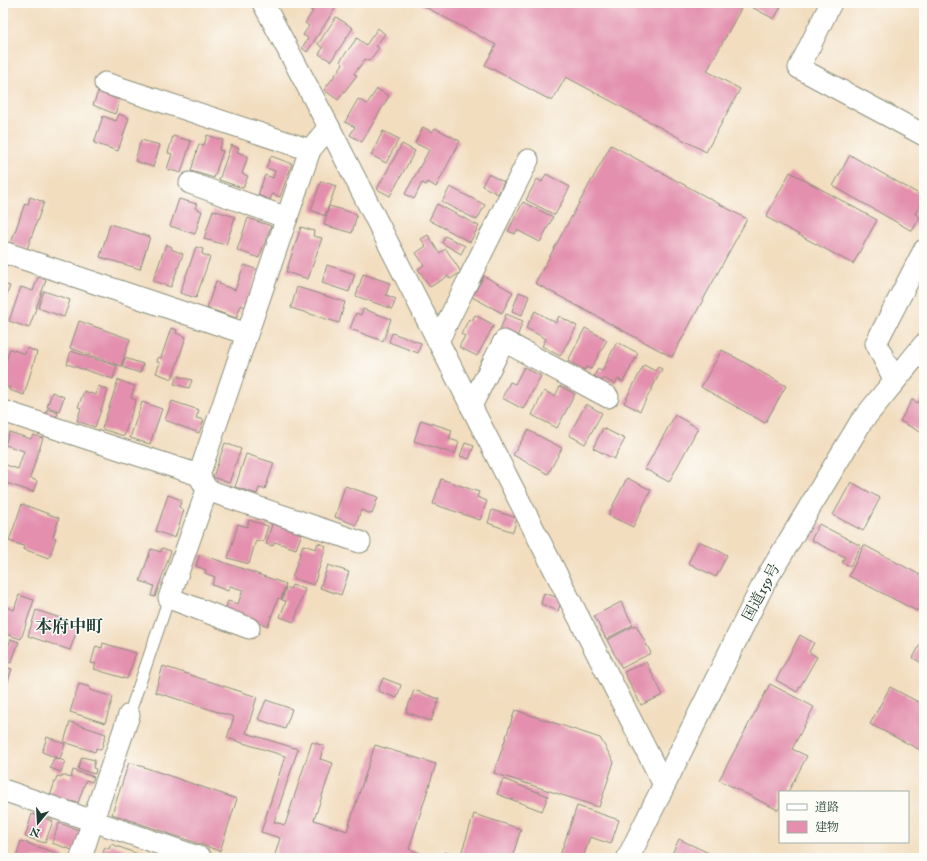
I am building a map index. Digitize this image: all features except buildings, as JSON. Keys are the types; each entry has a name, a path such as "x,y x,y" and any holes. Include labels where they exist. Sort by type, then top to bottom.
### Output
{"highway":[{"name":"国道159号","path":"628,858 764,583 861,422 924,345"}],"street":[{"path":"264,3 329,127 664,785"},
{"path":"831,3 799,68 924,135"},
{"path":"105,83 310,150"},
{"path":"249,628 169,598 247,334 310,150 329,127"},
{"path":"438,341 528,160"},
{"path":"190,183 287,218"},
{"path":"895,380 876,343 924,250"},
{"path":"3,252 247,334"},
{"path":"471,406 504,341 608,397"},
{"path":"3,411 203,483 360,542"},
{"path":"81,858 129,715"},
{"path":"3,790 196,857"}],"lane":[{"path":"129,715 169,598"}],"district":[{"name":"本府中町","path":"69,626"}]}
